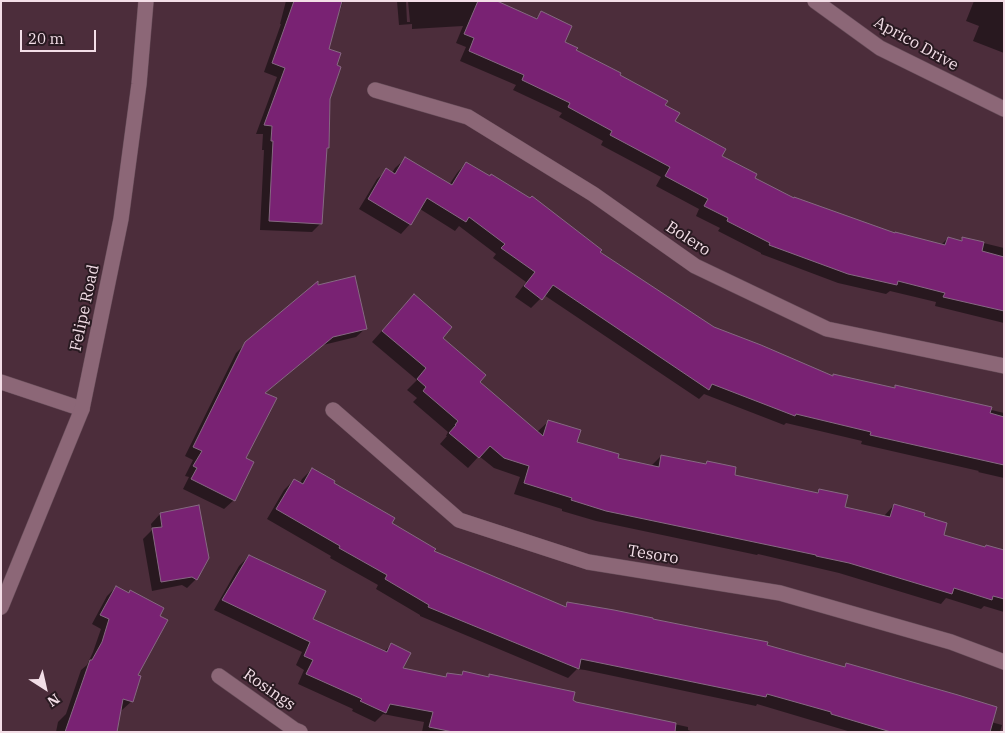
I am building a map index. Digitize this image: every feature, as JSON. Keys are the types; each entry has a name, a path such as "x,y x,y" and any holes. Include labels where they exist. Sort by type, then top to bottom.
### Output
{"street":[{"name":"Felipe Road","path":"1,607 82,409 121,219 139,84 146,1"},
{"name":"Aprico Drive","path":"815,1 880,48 1004,109"},
{"name":"Bolero","path":"375,90 468,117 593,194 695,266 827,329 1004,366"},
{"path":"1,382 82,409"},
{"name":"Tesoro","path":"333,410 459,520 588,562 780,593 951,642 1004,662"},
{"name":"Rosings","path":"219,676 300,732"}],"building":[{"path":"294,1 342,1 329,49 341,53 337,65 341,67 330,99 329,148 327,148 322,224 269,221 273,141 271,141 272,126 264,125 285,68 272,63"},
{"path":"478,1 497,1 537,19 541,11 572,26 565,42 668,101 665,105 680,113 675,121 726,149 722,156 757,174 755,178 794,198 895,233 945,245 948,237 962,241 962,237 984,242 982,251 1004,257 1004,311 943,297 945,293 898,281 897,285 848,274 769,245 770,243 727,221 728,218 704,206 708,199 665,176 670,167 610,135 612,131 568,107 570,103 522,80 524,75 469,51 474,38 464,34"},
{"path":"405,157 452,185 466,162 490,176 491,174 530,198 532,196 602,250 600,252 714,327 833,376 833,374 895,388 895,385 992,407 990,413 1004,417 1004,465 870,435 871,432 796,414 795,416 712,384 709,390 553,285 542,300 524,286 535,272 501,248 505,244 469,217 466,222 427,198 411,225 368,199 386,168 395,174"},
{"path":"355,276 367,329 333,337 265,393 277,398 246,458 254,462 235,501 191,479 197,468 193,466 202,451 193,447 245,342 318,281 318,285"},
{"path":"414,294 452,327 443,338 486,375 480,382 543,436 548,420 581,430 577,442 619,454 618,458 659,467 661,455 706,464 707,461 736,467 735,475 818,493 819,489 848,495 845,507 890,517 894,504 925,513 924,516 947,523 944,535 985,547 986,545 1004,550 1004,599 993,596 992,600 954,588 952,594 816,555 606,511 524,483 529,466 504,458 490,446 479,458 449,433 458,421 423,391 426,387 417,379 426,368 382,331"},
{"path":"312,468 395,518 392,523 436,549 434,551 566,607 567,602 614,610 768,642 767,645 845,667 846,663 958,695 997,707 990,732 891,732 831,714 831,712 767,694 766,697 581,659 579,669 428,607 429,605 385,579 387,575 276,509 294,479 303,484"},
{"path":"199,505 209,558 197,580 192,577 161,582 152,528 162,527 160,513"},
{"path":"249,555 326,591 313,619 387,652 391,643 411,653 403,668 446,677 447,673 462,675 463,671 489,677 489,674 575,692 573,700 576,702 676,723 675,732 453,732 429,727 433,712 390,704 386,713 360,701 362,699 306,674 313,660 304,656 310,642 222,600"},
{"path":"116,586 129,593 130,590 164,608 160,616 168,620 138,675 141,676 133,702 123,699 117,732 65,732 90,660 92,660 102,642 109,619 100,615"}]}
